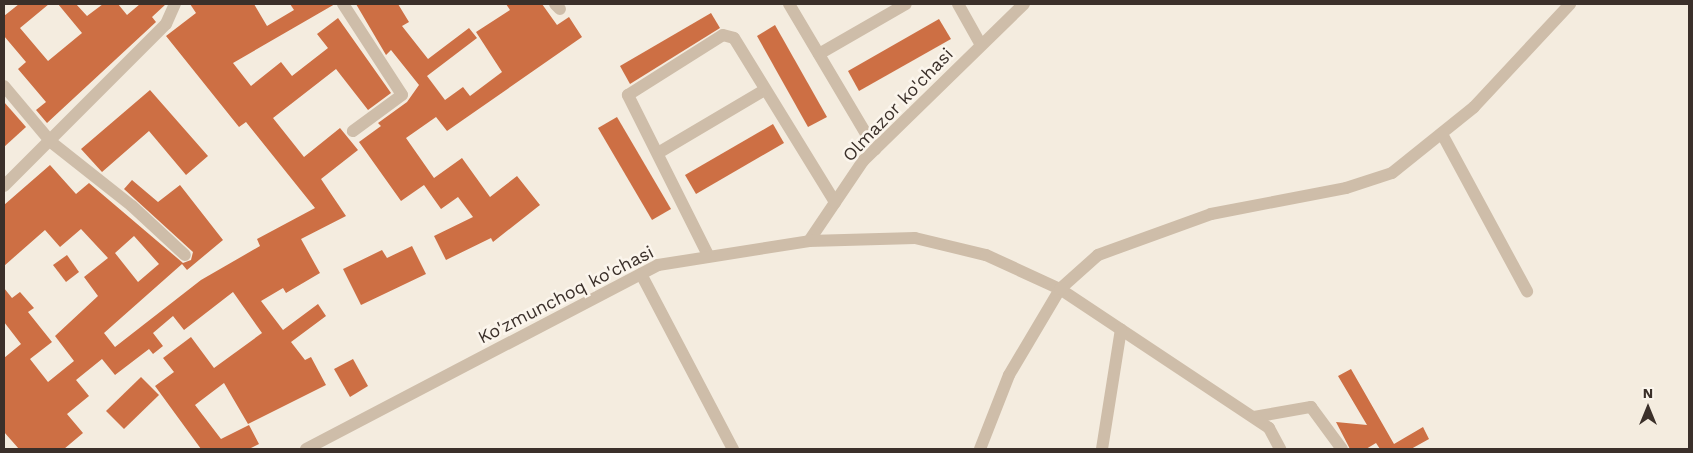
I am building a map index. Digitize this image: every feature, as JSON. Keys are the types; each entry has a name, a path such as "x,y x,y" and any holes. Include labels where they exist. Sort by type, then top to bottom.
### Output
{"street":[{"path":"4,186 51,142 166,24 175,4"},
{"path":"343,4 402,95 353,131"},
{"path":"789,4 875,149"},
{"path":"819,54 906,4"},
{"path":"958,4 982,45"},
{"name":"Olmazor ko'chasi","path":"809,241 835,202 875,149 1024,4"},
{"path":"980,449 1008,376 1060,289 1098,256 1211,214 1346,188 1392,173 1474,107 1570,4"},
{"path":"708,255 658,153 632,107 630,90 714,38 723,35 734,38 763,91 835,202"},
{"path":"4,86 51,142 132,206 185,255"},
{"path":"658,153 763,91"},
{"path":"1442,134 1527,291"},
{"name":"Ko'zmunchoq ko'chasi","path":"306,449 658,265 708,255 809,241 915,238 986,255 1060,289 1254,417 1269,428 1280,449"},
{"path":"641,274 733,449"},
{"path":"1102,449 1121,329"},
{"path":"1254,417 1310,407 1342,449"}],"building":[{"path":"19,4 49,4 20,28 48,61 82,33 58,4 76,4 87,16 103,4 118,4 127,15 140,4 166,4 152,17 156,22 47,123 36,110 46,102 18,69 26,62 4,36 4,16"},
{"path":"190,4 254,4 267,26 294,10 290,4 335,4 233,63 251,86 281,62 292,76 328,48 317,34 338,18 391,93 368,110 336,69 273,118 304,157 340,128 358,150 321,179 346,216 301,239 320,273 286,293 283,288 261,301 283,330 318,304 326,316 291,342 305,360 311,357 326,385 248,424 224,383 195,405 221,439 249,425 259,444 249,449 201,449 155,386 174,372 163,358 191,337 214,368 262,333 233,292 184,330 173,316 153,333 163,346 153,354 149,349 115,375 102,359 76,380 89,396 67,414 83,433 64,449 19,449 4,432 4,358 21,344 4,322 4,288 12,298 20,292 34,308 28,312 52,342 30,359 48,382 74,361 55,336 98,296 84,277 108,258 81,229 60,247 45,230 4,266 4,205 50,165 76,194 89,183 183,263 191,260 193,252 124,189 132,180 158,202 180,185 223,240 187,270 182,264 104,333 115,347 201,280 260,246 257,239 315,208 246,122 239,127 166,36 196,13","holes":["134,236 159,264 138,282 115,253"]},
{"path":"356,4 398,4 409,22 402,26 428,59 469,28 477,38 427,76 445,100 463,87 470,96 502,72 476,32 510,10 506,4 542,4 557,25 569,17 582,37 447,131 436,117 406,138 434,178 462,158 490,197 517,176 540,205 493,242 491,238 446,260 434,236 473,217 458,197 441,209 424,185 401,201 359,142 381,126 378,123 407,102 419,85 391,50 386,55"},
{"path":"711,13 720,28 630,84 620,66"},
{"path":"939,19 951,39 859,91 848,71"},
{"path":"775,25 827,117 808,127 757,36"},
{"path":"150,90 208,156 186,175 149,131 102,172 81,149"},
{"path":"4,102 26,127 4,147"},
{"path":"617,117 671,209 652,220 598,128"},
{"path":"773,124 784,143 696,194 685,175"},
{"path":"412,246 426,274 361,305 343,269 382,250 387,258"},
{"path":"67,255 79,272 66,282 53,265"},
{"path":"353,359 368,386 350,397 334,369"},
{"path":"1351,369 1394,444 1423,427 1429,439 1411,449 1380,449 1376,443 1366,449 1350,449 1336,422 1367,425 1338,376"},
{"path":"141,377 159,395 124,429 106,411"}]}
